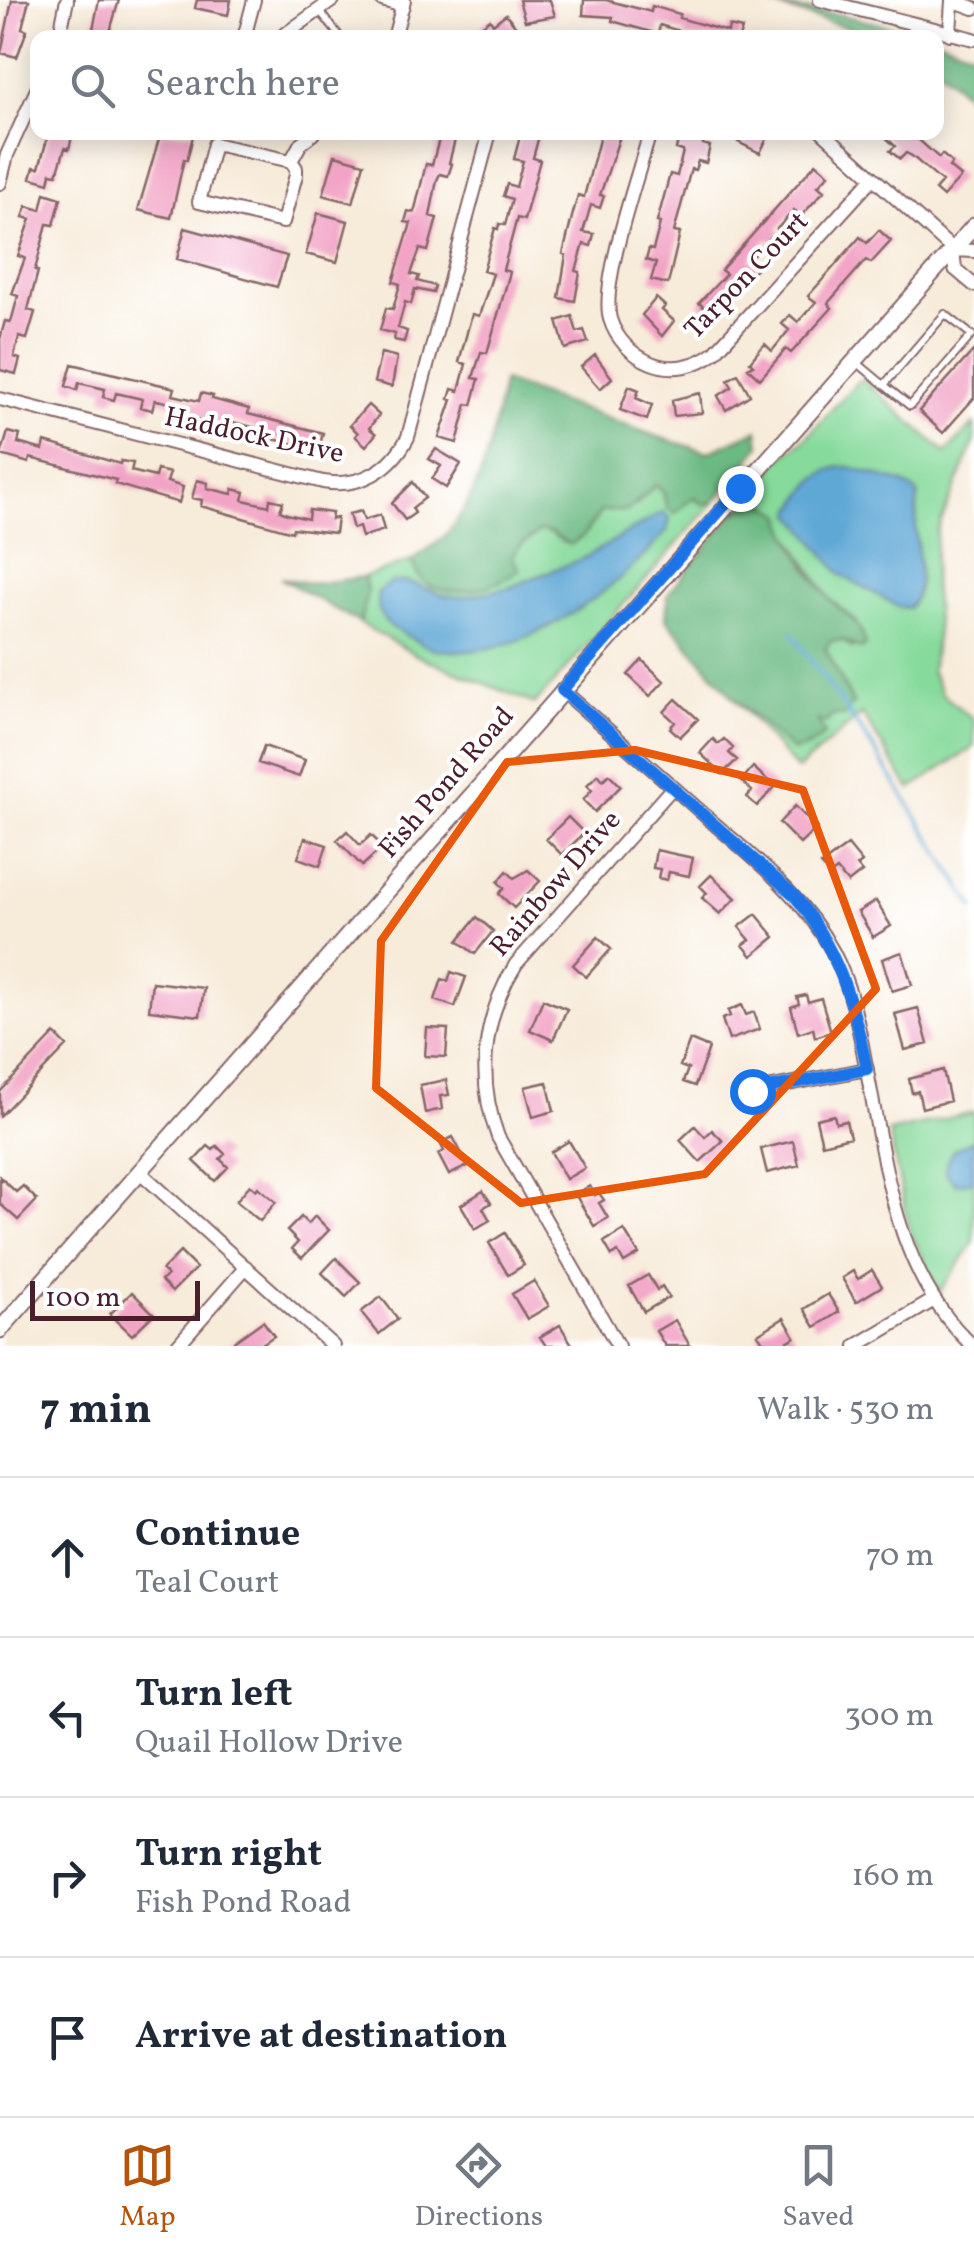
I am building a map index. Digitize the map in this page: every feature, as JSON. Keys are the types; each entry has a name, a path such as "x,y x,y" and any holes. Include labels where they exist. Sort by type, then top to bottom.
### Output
{"street":[{"path":"60,30 67,0"},
{"path":"246,30 254,0"},
{"path":"291,30 334,0"},
{"path":"382,0 403,3 396,30"},
{"path":"820,0 935,30"},
{"path":"950,34 952,0 974,8"},
{"path":"944,32 974,39"},
{"path":"0,183 12,142 30,104"},
{"path":"290,161 305,140"},
{"name":"Haddock Drive","path":"0,400 323,482 349,484 372,476 393,459 408,438 488,140"},
{"name":"Tarpon Court","path":"648,140 614,266 608,309 624,344 656,365 682,366 716,352 872,178"},
{"path":"832,140 953,250 974,251"},
{"path":"214,144 290,161 296,176 282,222 199,202 214,144"},
{"name":"Fish Pond Road","path":"0,1330 974,226"},
{"path":"953,250 954,268 974,286"},
{"path":"562,690 793,894 818,927 840,966 850,994 892,1204 934,1300 973,1346"},
{"name":"Rainbow Drive","path":"618,1346 504,1151 489,1111 484,1067 486,1039 500,993 516,964 673,787"},
{"path":"752,1091 867,1069"},
{"path":"140,1172 333,1346"},
{"path":"177,1346 246,1266"},
{"path":"856,1346 934,1300"}],"lane":[{"path":"319,10 335,30"},
{"path":"854,360 884,385 910,406 972,332 946,314 884,385"}],"highlighted area":[{"path":"635,750 803,790 876,989 705,1174 521,1203 376,1088 381,941 507,762"}],"green space":[{"path":"773,6 841,15 904,30 857,30"},
{"path":"944,42 974,52 974,102 944,74"},
{"path":"863,380 946,453 974,424 974,443 937,531 933,581 937,631 931,671 942,694 974,720 974,747 910,789 862,714 797,770 734,698 793,751 812,741 817,720 853,703 825,648 831,641 842,640 852,648 856,621 831,601 784,527 732,516 782,457"},
{"path":"503,381 708,452 758,430 760,446 714,502 702,504 694,497 675,513 667,508 663,491 656,485 627,511 601,511 584,535 570,545 540,531 512,557 519,569 499,582 472,590 433,587 421,579 411,561 445,535 471,497 485,460"},
{"path":"657,485 663,491 667,508 694,497 702,504 714,502 535,704 420,657 360,623 367,593 364,577 411,561 419,578 519,569 512,557 540,531 551,533 564,543 584,535 601,511 637,505 648,489"},
{"path":"765,503 783,515 804,561 828,596 858,626 865,645 861,649 842,640 831,641 825,648 853,703 845,715 831,716 826,723 818,721 825,734 808,747 793,751 734,698 666,619 668,594 732,516 746,507"},
{"path":"364,577 367,593 360,623 280,578 314,584"},
{"path":"974,1112 974,1242 940,1292 910,1232 889,1132"}],"water":[{"path":"850,467 903,483 918,493 919,581 908,608 899,607 840,574 793,514 810,485 823,473"},
{"path":"663,512 670,518 667,531 621,577 565,618 503,645 471,651 434,649 391,627 380,613 378,592 392,582 409,582 443,595 462,597 508,588 584,558"},
{"path":"974,1140 974,1181 956,1184 945,1172 950,1155"}],"building":[{"path":"12,0 29,0 22,28 27,30 17,57 1,53"},
{"path":"99,0 119,0 110,30 93,30"},
{"path":"197,0 231,0 228,15 195,8"},
{"path":"519,0 550,0 555,16 525,21"},
{"path":"584,0 606,0 651,12 652,6 721,30 676,30 660,25 659,30 644,30 612,21 613,17 583,15"},
{"path":"506,14 518,29 480,27 490,19 493,24"},
{"path":"47,140 71,140 49,183 31,178 34,167 39,168"},
{"path":"159,140 192,140 171,218 138,210"},
{"path":"439,140 455,140 448,176 440,174 437,180 430,216 437,218 428,251 420,249 411,274 419,276 417,281 435,286 433,293 415,289 411,304 405,302 398,328 407,331 404,342 394,340 395,334 380,330 386,308 393,309 400,284 393,282 411,223 405,222 408,211 414,213 426,164 432,165"},
{"path":"519,140 538,140 533,158 540,160 524,220 517,218 503,270 510,272 487,353 481,352 473,378 479,379 472,405 467,404 457,443 439,438 452,389 459,391 466,364 459,362 472,314 479,316 493,274 483,271 495,228 505,225 512,199 503,196 507,184 516,187 523,161 514,159"},
{"path":"599,140 619,140 600,195 604,196 600,208 591,205 583,232 594,234 591,246 584,244 576,271 580,272 575,301 559,298 566,255 563,254 572,217 578,195 584,197"},
{"path":"678,140 704,140 703,144 710,146 706,163 698,161 695,170 691,169 674,232 680,233 668,284 651,280 656,263 646,260 649,249 653,250 670,174 677,176 683,151 676,149"},
{"path":"739,140 766,140 760,153"},
{"path":"889,140 919,140 939,158 942,154 961,177 943,197 935,190 942,182 912,156 906,153 900,159 890,151 895,146"},
{"path":"335,155 364,163 353,203 323,195"},
{"path":"816,163 829,174 818,186 824,191 801,216 794,210 777,229 784,236 776,245 769,239 763,244 750,259 758,266 750,275 744,270 726,289 732,294 711,314 699,303 726,274 721,270"},
{"path":"45,193 61,198 54,225 47,224 35,270 38,271 28,310 35,312 27,339 19,337 14,357 20,359 16,374 0,370 0,339 5,321 11,322 18,296 12,294 25,258 18,256 31,219 23,217 27,206 41,210"},
{"path":"318,213 348,221 337,262 306,254"},
{"path":"185,228 287,256 277,287 177,259"},
{"path":"879,230 891,241 871,263 866,260 828,303 832,308 791,353 786,349 760,379 748,368 757,353 765,344 772,351 789,330 782,324 790,315 798,322 816,302 808,296 860,237 867,243"},
{"path":"656,298 674,321 662,336 642,315"},
{"path":"572,316 577,332 584,330 588,342 565,349 557,321"},
{"path":"974,350 974,398 943,433 919,411"},
{"path":"381,353 397,357 392,387 374,382"},
{"path":"595,355 612,378 600,389 581,367"},
{"path":"72,364 175,388 173,395 199,401 201,393 213,396 212,399 249,409 248,414 323,433 319,449 254,435 256,428 229,421 227,429 178,415 181,406 162,401 155,400 152,410 140,407 142,399 116,393 114,400 103,397 105,389 79,383 77,390 66,386"},
{"path":"738,374 750,395 726,410 718,396 732,387 728,380"},
{"path":"629,386 639,390 636,398 652,405 647,420 620,410"},
{"path":"700,393 702,413 674,416 672,400"},
{"path":"368,405 379,415 369,428 376,434 366,446 350,425"},
{"path":"8,432 20,435 18,443 43,450 45,442 120,464 133,463 131,471 155,477 157,470 170,473 167,482 183,487 179,503 115,484 116,480 30,458 29,463 1,455"},
{"path":"436,449 461,464 446,488 432,479 441,466 429,459"},
{"path":"197,480 208,483 207,488 232,494 233,489 245,492 243,500 269,506 270,499 283,502 280,511 287,514 308,519 309,510 332,513 331,519 337,518 335,533 293,528 292,532 201,506 202,500 192,498"},
{"path":"413,482 425,498 405,520 392,503"},
{"path":"361,511 364,520 380,515 384,530 362,537 359,527 353,529 349,514"},
{"path":"642,660 664,681 650,696 628,675"},
{"path":"676,699 698,719 680,737 670,728 675,722 664,712"},
{"path":"713,739 718,744 724,739 733,748 729,753 737,760 722,774 700,753"},
{"path":"264,746 305,760 299,777 258,763"},
{"path":"753,767 775,787 757,806 747,797 752,791 741,781"},
{"path":"598,774 603,780 609,774 621,786 595,812 583,800 592,790 587,785"},
{"path":"795,806 817,828 800,844 779,823"},
{"path":"568,817 584,833 562,855 546,839"},
{"path":"347,831 360,845 371,835 383,847 362,866 337,840"},
{"path":"305,838 327,845 320,866 298,858"},
{"path":"848,845 862,862 857,866 862,872 848,883 837,870 830,875 821,865"},
{"path":"656,850 693,858 689,876 669,872 667,880 658,878 660,869 653,868"},
{"path":"528,870 540,881 514,908 499,894 504,888 498,882 507,871 514,878"},
{"path":"711,875 736,898 720,914 702,898 707,893 700,886"},
{"path":"876,901 891,926 873,937 858,912"},
{"path":"756,914 775,937 752,956 743,945 750,940 739,927"},
{"path":"477,917 493,931 475,954 458,941"},
{"path":"598,937 611,949 586,977 573,965"},
{"path":"902,952 912,985 892,991 882,959"},
{"path":"451,972 466,977 455,1007 435,1000 442,979 448,981"},
{"path":"152,982 204,988 200,1016 149,1010"},
{"path":"806,995 808,1002 821,998 831,1032 815,1037 813,1028 798,1033 791,1007 799,1004 797,997"},
{"path":"543,999 567,1009 553,1040 530,1030"},
{"path":"742,1005 746,1015 754,1012 760,1029 729,1040 722,1019 730,1016 728,1011"},
{"path":"918,1008 928,1044 905,1050 895,1014"},
{"path":"427,1028 448,1029 446,1057 425,1056"},
{"path":"55,1034 67,1046 0,1116 0,1092"},
{"path":"690,1040 709,1048 695,1086 683,1082 688,1069 680,1066"},
{"path":"943,1070 950,1101 922,1108 918,1091 912,1093 909,1079"},
{"path":"446,1080 449,1095 440,1096 442,1109 425,1113 420,1085"},
{"path":"547,1082 554,1111 533,1117 525,1087"},
{"path":"834,1115 836,1123 846,1121 850,1137 822,1144 816,1119"},
{"path":"695,1126 705,1137 712,1130 723,1141 700,1162 680,1140"},
{"path":"453,1137 468,1166 449,1175 438,1154 444,1151 440,1143"},
{"path":"569,1141 585,1168 566,1179 551,1152"},
{"path":"793,1141 799,1165 767,1173 761,1149"},
{"path":"208,1146 213,1150 217,1146 225,1154 220,1159 228,1167 215,1181 194,1161"},
{"path":"0,1177 16,1192 23,1186 37,1200 18,1220 0,1204"},
{"path":"250,1185 276,1202 260,1221 236,1201"},
{"path":"590,1186 604,1200 599,1203 608,1218 594,1226 575,1194"},
{"path":"483,1191 491,1203 483,1208 490,1220 475,1229 461,1205"},
{"path":"315,1216 329,1230 302,1258 292,1249 298,1242 287,1231 301,1217 308,1224"},
{"path":"624,1230 639,1254 624,1263 618,1252 612,1256 604,1242"},
{"path":"505,1233 524,1265 508,1275 489,1243"},
{"path":"180,1252 196,1268 172,1292 161,1281 167,1275 162,1270"},
{"path":"336,1258 360,1282 346,1297 322,1273"},
{"path":"872,1270 882,1286 856,1302 842,1278 853,1271 858,1279"},
{"path":"648,1275 657,1290 662,1286 669,1297 644,1312 629,1286"},
{"path":"534,1281 549,1306 527,1319 512,1294"},
{"path":"132,1292 154,1314 132,1335 110,1314"},
{"path":"828,1294 839,1312 815,1327 804,1309"},
{"path":"381,1297 398,1319 379,1334 361,1312"},
{"path":"784,1318 795,1337 780,1346 766,1346 758,1334"},
{"path":"675,1320 690,1346 665,1346 656,1331"},
{"path":"263,1321 274,1336 259,1346 228,1346"},
{"path":"560,1325 573,1346 546,1346 540,1337"}],"waterway":[{"path":"792,633 874,749 974,908"}],"route":[{"path":"740,488 562,690 793,894 840,966 855,1008 867,1069 752,1091"}]}
